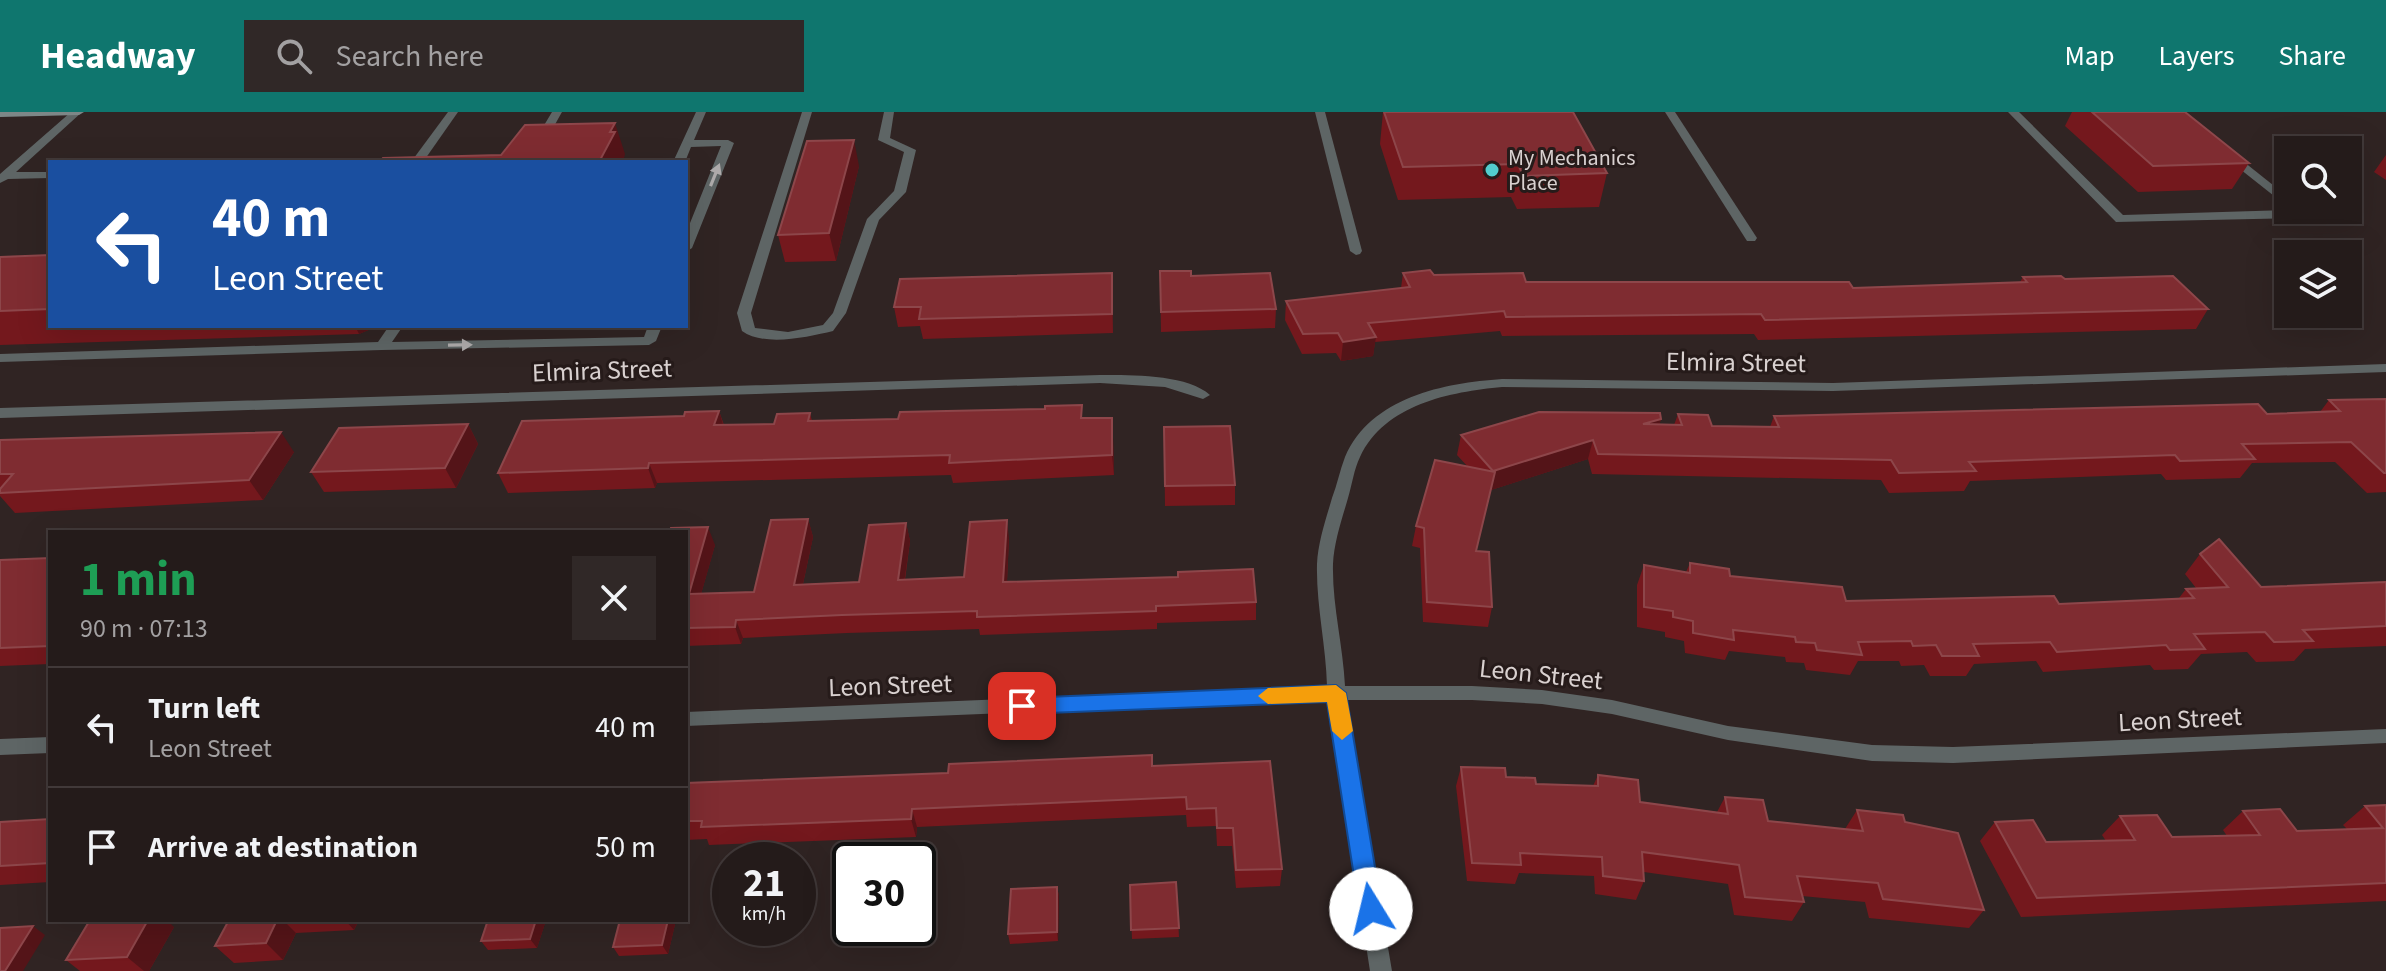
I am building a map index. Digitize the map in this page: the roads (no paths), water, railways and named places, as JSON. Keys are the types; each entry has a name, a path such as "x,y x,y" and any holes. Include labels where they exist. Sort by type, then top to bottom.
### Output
{"main road":[{"path":"0,114 78,112"}],"street":[{"path":"2,178 78,112"},
{"path":"418,160 453,112"},
{"path":"518,160 532,154 557,112"},
{"path":"680,160 701,112"},
{"path":"807,112 744,313 749,331 788,336 828,328 839,313 873,219 900,192 910,150 884,140 889,112"},
{"path":"1320,112 1356,251"},
{"path":"1670,112 1751,238"},
{"path":"2013,112 2120,219 2274,215"},
{"path":"687,144 728,143 688,243"},
{"path":"2220,149 2274,192"},
{"path":"2,178 48,175"},
{"path":"382,346 395,328"},
{"path":"0,358 649,341 654,328"},
{"name":"Elmira Street","path":"1381,971 1336,693 1325,561 1353,456 1373,428 1398,409 1429,395 1464,386 1502,383 1833,387 2386,368"},
{"name":"Elmira Street","path":"0,413 1100,379 1160,380 1177,383 1203,395"},
{"name":"Leon Street","path":"688,719 1336,693 1472,693 1542,697 1612,707 1774,741 1872,753 1953,755 2386,736"},
{"path":"0,747 48,745"}],"place":[{"name":"My Mechanics Place","path":"1492,170"}]}
